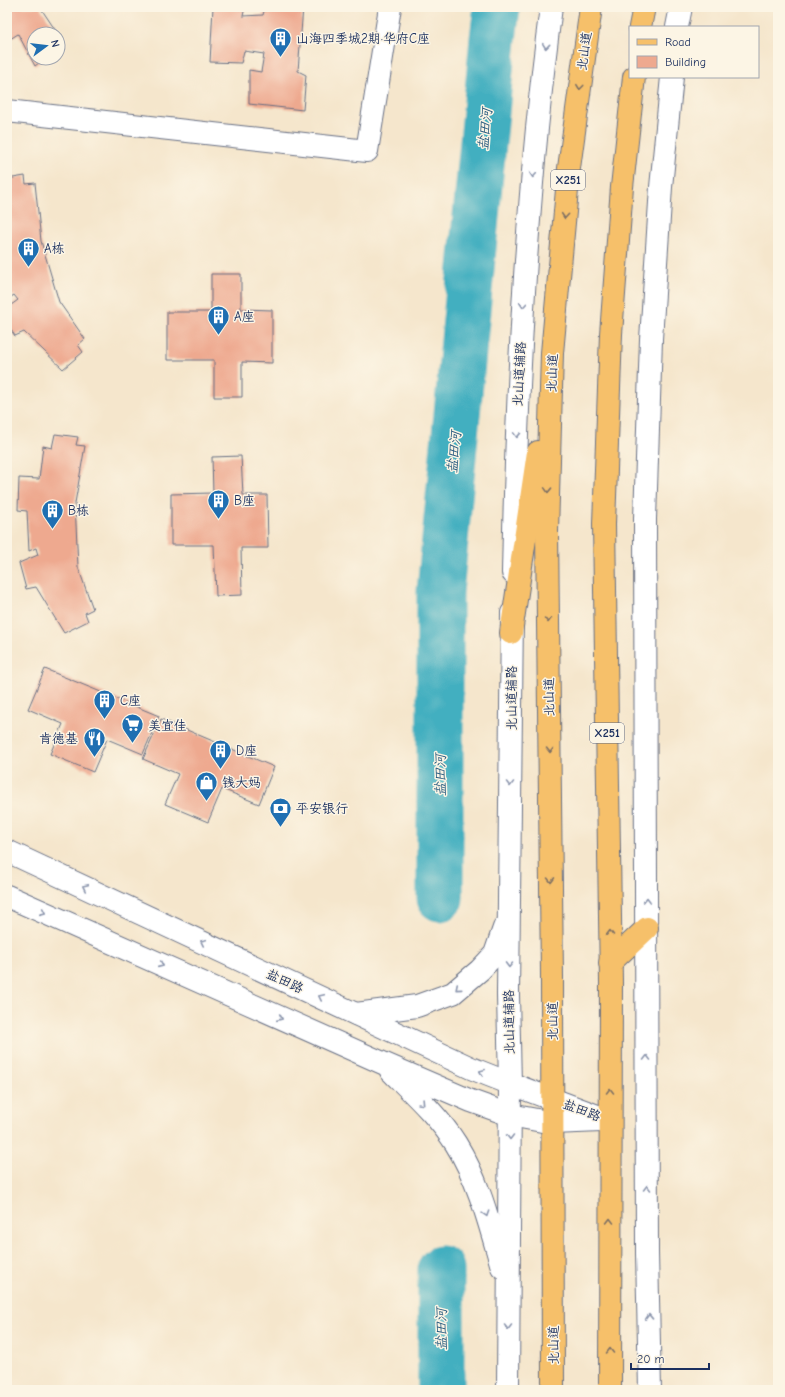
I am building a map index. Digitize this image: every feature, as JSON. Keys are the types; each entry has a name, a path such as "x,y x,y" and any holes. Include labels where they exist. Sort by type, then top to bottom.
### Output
{"main road":[{"name":"北山道","path":"554,1390 553,1099 547,532 552,353 569,168 591,7"},
{"path":"640,26 644,7"},
{"name":"X251","path":"610,1390 610,963 604,524 611,334 622,187 634,78"},
{"path":"511,633 552,353"},
{"path":"610,963 647,928"}],"street":[{"path":"7,111 367,151 390,7"},
{"name":"北山道辅路","path":"508,1390 510,1084 508,994 510,912 511,633 515,478 520,345 528,223 546,40 551,7"},
{"path":"677,26 681,7"},
{"path":"650,1390 647,1253 645,511 651,339 661,187 672,78"},
{"name":"盐田路","path":"7,851 471,1068 510,1084 610,1120"},
{"name":"盐田路","path":"7,896 461,1097 510,1115 553,1123 610,1120"},
{"path":"356,1014 417,1006 453,993 480,970 495,954 510,912"},
{"path":"385,1064 437,1119 456,1145 473,1178 486,1214 508,1288"}],"building":[{"path":"7,7 40,7 53,26 26,26 26,49 18,34 7,41"},
{"name":"山海四季城2期·华府C座","path":"213,7 245,7 243,16 263,15 265,7 303,7 298,71 306,75 303,110 249,104 249,70 261,72 264,54 244,51 241,63 210,62"},
{"name":"A栋","path":"25,176 26,184 35,183 41,241 59,302 85,339 78,345 83,352 63,369 24,332 15,336 7,324 7,308 18,300 14,295 8,299 7,296 7,179"},
{"name":"A座","path":"211,274 241,274 241,309 272,310 272,363 242,362 242,397 214,397 214,360 167,360 167,312 211,312"},
{"name":"B栋","path":"55,434 78,437 76,445 85,446 75,503 78,567 93,609 85,613 88,621 64,633 36,587 26,589 19,563 38,555 36,548 29,551 27,511 18,510 19,478 39,479 43,446 52,448"},
{"name":"B座","path":"241,456 243,495 267,495 268,548 241,548 242,595 216,596 214,545 171,545 171,494 213,493 212,457"},
{"name":"C座","path":"45,669 159,716 143,754 107,739 93,772 50,754 63,724 28,709"},
{"name":"D座","path":"161,719 274,767 259,804 222,789 208,822 165,804 178,774 143,759"}],"waterway":[{"name":"盐田河","path":"440,898 440,592 497,7"},
{"name":"盐田河","path":"441,1269 441,1390"}],"place":[{"name":"山海四季城2期·华府C座","path":"281,58"},
{"name":"A栋","path":"28,268"},
{"name":"A座","path":"219,336"},
{"name":"B座","path":"219,520"},
{"name":"B栋","path":"52,530"},
{"name":"C座","path":"105,720"},
{"name":"美宜佳","path":"132,744"},
{"name":"肯德基","path":"94,758"},
{"name":"D座","path":"221,770"},
{"name":"钱大妈","path":"206,802"},
{"name":"平安银行","path":"280,828"}]}
